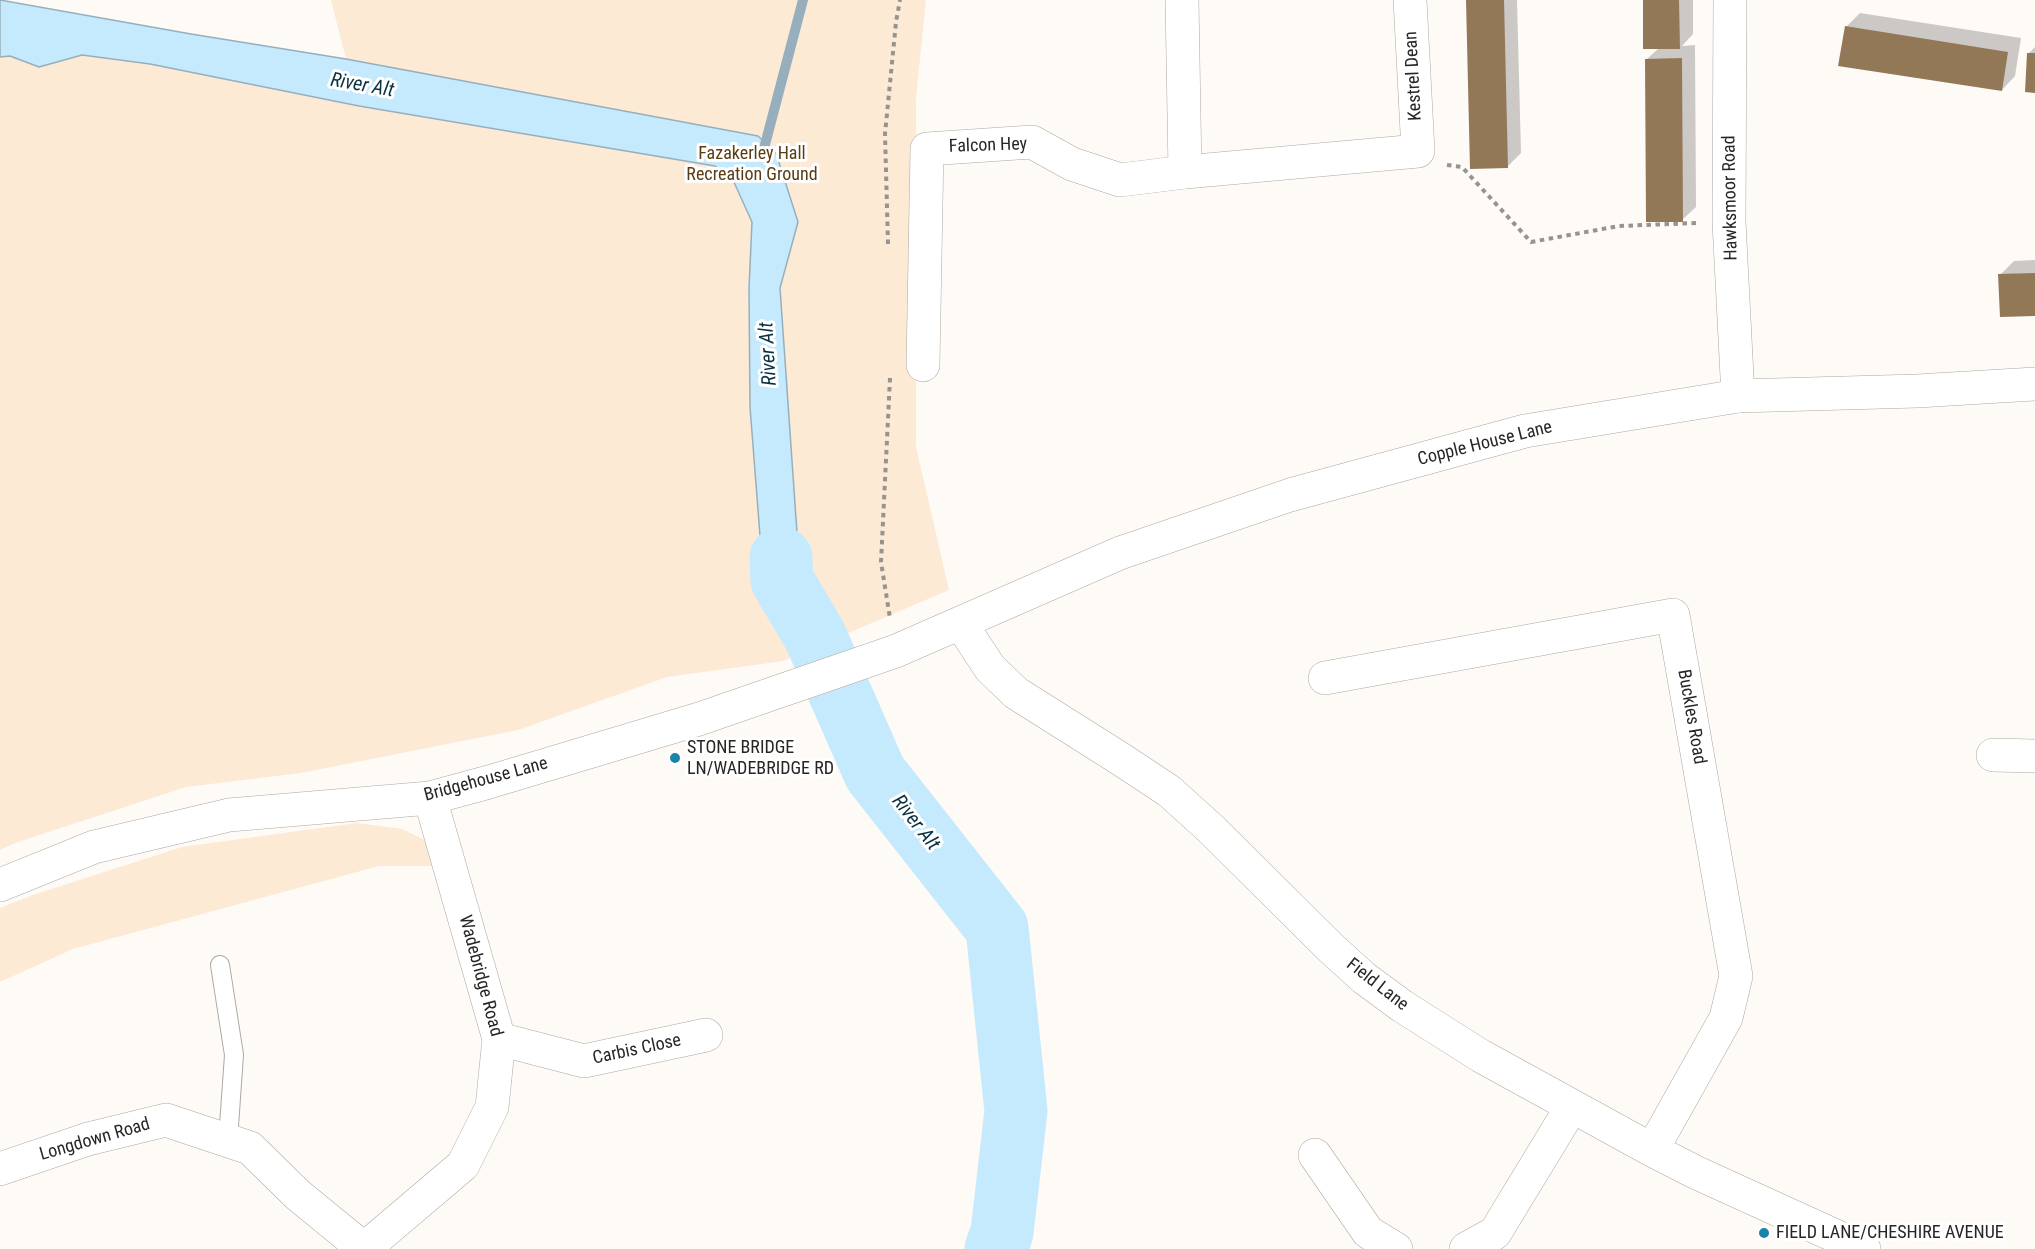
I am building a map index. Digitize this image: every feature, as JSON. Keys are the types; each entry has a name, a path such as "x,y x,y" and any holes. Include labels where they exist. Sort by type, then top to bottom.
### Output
{"street":[{"path":"1182,0 1185,172"},
{"name":"Kestrel Dean","path":"1410,0 1418,151"},
{"name":"Hawksmoor Road","path":"1730,0 1730,222 1738,396"},
{"name":"Falcon Hey","path":"923,365 927,149 1032,142 1072,164 1119,180 1418,151"},
{"name":"Copple House Lane","path":"961,624 1120,554 1290,495 1525,431 1738,396 1917,391 2035,384"},
{"name":"Buckles Road","path":"1324,678 1673,615 1736,976 1726,1018 1652,1150"},
{"name":"Bridgehouse Lane","path":"0,885 94,847 229,815 430,798 699,719 896,651 961,624"},
{"name":"Field Lane","path":"961,624 990,668 1016,693 1168,791 1210,828 1332,949 1364,978 1402,1006 1481,1056 1571,1108 1695,1173 1864,1249"},
{"path":"1994,755 2035,756"},
{"name":"Wadebridge Road","path":"364,1249 463,1165 492,1107 499,1039 430,798"},
{"name":"Carbis Close","path":"499,1039 584,1061 706,1035"},
{"path":"1466,1249 1495,1233 1571,1108"},
{"name":"Longdown Road","path":"0,1169 88,1139 166,1120 250,1148 298,1195 364,1249"},
{"path":"1315,1155 1368,1232 1396,1249"}],"lane":[{"path":"220,964 234,1055 228,1140"}],"path":[{"path":"1418,151 1432,162 1462,167 1531,242 1619,226 1730,222"}],"green space":[{"name":"Fazakerley Hall Recreation Ground","path":"331,0 926,0 916,98 916,447 949,590 783,661 667,677 518,730 301,773 186,787 15,843 0,850 0,57 10,56 39,67 82,55 150,64 359,106 588,144 590,105 346,59"},
{"path":"357,823 402,829 423,839 438,866 379,866 73,949 0,982 0,908 33,895 182,847"}],"water":[{"path":"0,0 346,59 758,136 776,153 798,222 780,288 800,576 827,631 797,645 764,587 750,407 749,288 752,222 733,180 715,166 359,106 150,64 82,55 39,67 10,56 0,57"}],"building":[{"path":"1466,0 1504,0 1508,168 1470,169"},
{"path":"1643,0 1679,0 1680,49 1643,49"},
{"path":"1845,26 2008,52 2002,91 1838,66"},
{"path":"2027,53 2035,53 2035,93 2025,92"},
{"path":"1682,58 1683,222 1646,222 1645,59"},
{"path":"2035,273 2035,316 2000,317 1998,274"}],"waterway":[{"path":"762,156 803,0"},
{"name":"River Alt","path":"781,558 782,580 815,636 875,773 997,928 1016,1111 1002,1232 996,1249"}],"place":[{"name":"STONE BRIDGE LN/WADEBRIDGE RD","path":"675,758"},
{"name":"FIELD LANE/CHESHIRE AVENUE","path":"1764,1233"}]}
